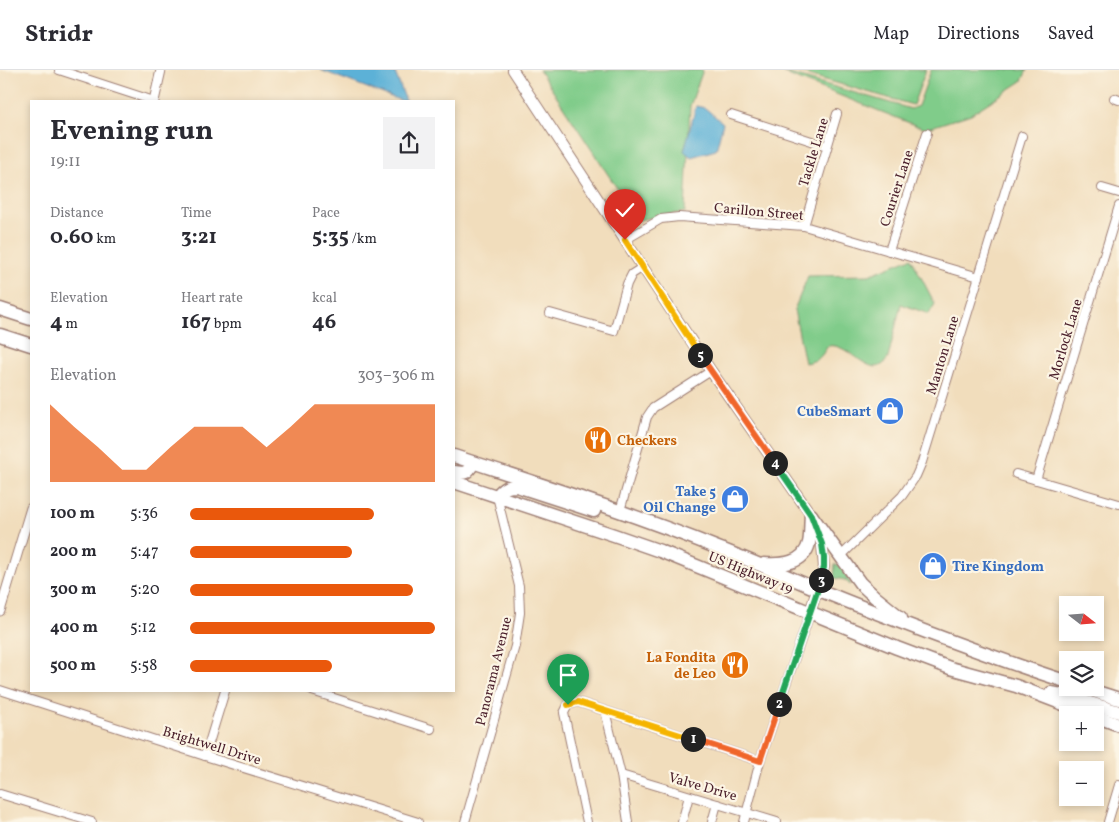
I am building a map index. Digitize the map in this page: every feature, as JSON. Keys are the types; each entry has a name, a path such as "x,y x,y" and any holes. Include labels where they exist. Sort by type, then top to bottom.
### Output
{"highway":[{"path":"0,309 30,319"},
{"path":"0,335 30,345"},
{"name":"US Highway 19","path":"455,456 620,511 756,563 910,626 973,650 1059,679"},
{"path":"455,472 467,472 473,463"},
{"name":"US Highway 19","path":"455,482 660,551 950,668 1016,686 1067,706"},
{"path":"497,496 502,489 508,486 517,486 604,514 652,523"},
{"path":"811,515 860,583 910,626"},
{"path":"756,563 782,564 792,562 804,554 809,542 811,515"},
{"path":"1016,686 1067,696 1119,712"},
{"path":"1104,694 1119,699"},
{"name":"US Highway 19","path":"1104,720 1119,725"}],"main road":[{"path":"513,70 711,371 811,515 822,544 824,567 810,613"}],"street":[{"path":"59,70 151,100"},
{"path":"154,100 161,70"},
{"path":"731,114 827,146"},
{"name":"Tackle Lane","path":"804,226 837,114"},
{"name":"Courier Lane","path":"889,251 927,133"},
{"name":"Manton Lane","path":"841,556 902,496 916,476 922,462 1022,136"},
{"path":"1102,188 1119,193"},
{"name":"Morlock Lane","path":"1036,480 1119,206"},
{"name":"Carillon Street","path":"625,240 661,219 679,217 804,226 979,278"},
{"path":"550,313 614,331 627,284 632,274 643,267"},
{"path":"620,511 647,418 653,408 711,371"},
{"path":"1016,474 1119,504"},
{"name":"Panorama Avenue","path":"465,822 515,646 520,613 519,586 497,496"},
{"path":"0,611 30,511"},
{"path":"744,822 760,761 810,613"},
{"name":"Brightwell Drive","path":"0,690 418,822"},
{"path":"205,756 225,692"},
{"path":"315,692 431,729"},
{"path":"587,822 564,713 568,705 578,702 760,761"},
{"path":"605,711 621,774 628,822"},
{"name":"Valve Drive","path":"621,774 777,822"},
{"path":"1108,822 1119,785"},
{"path":"0,794 92,822"},
{"path":"682,822 688,796"},
{"path":"712,822 717,804"}],"green space":[{"path":"539,70 703,70 690,106 685,212 638,220"},
{"path":"791,70 926,70 913,105"},
{"path":"931,70 1027,70 1022,81 971,114 925,129 783,72 911,109 918,106"},
{"path":"911,258 935,304 929,314 901,304 888,358 882,365 875,367 868,365 836,346 828,346 819,358 805,363 794,310 808,276 869,275"},
{"path":"835,564 839,565 850,585 845,580 834,578"}],"water":[{"path":"320,70 394,70 406,100 399,100"},
{"path":"696,106 705,108 723,123 716,150 691,157 684,151"}],"place":[{"name":"CubeSmart","path":"890,411"},
{"name":"Checkers","path":"598,440"},
{"name":"Take 5 Oil Change","path":"735,499"},
{"name":"Tire Kingdom","path":"933,566"},
{"name":"La Fondita de Leo","path":"735,665"}],"route":[{"path":"568,705 578,702 760,761 824,567 822,544 811,515 711,371 625,240"}]}
